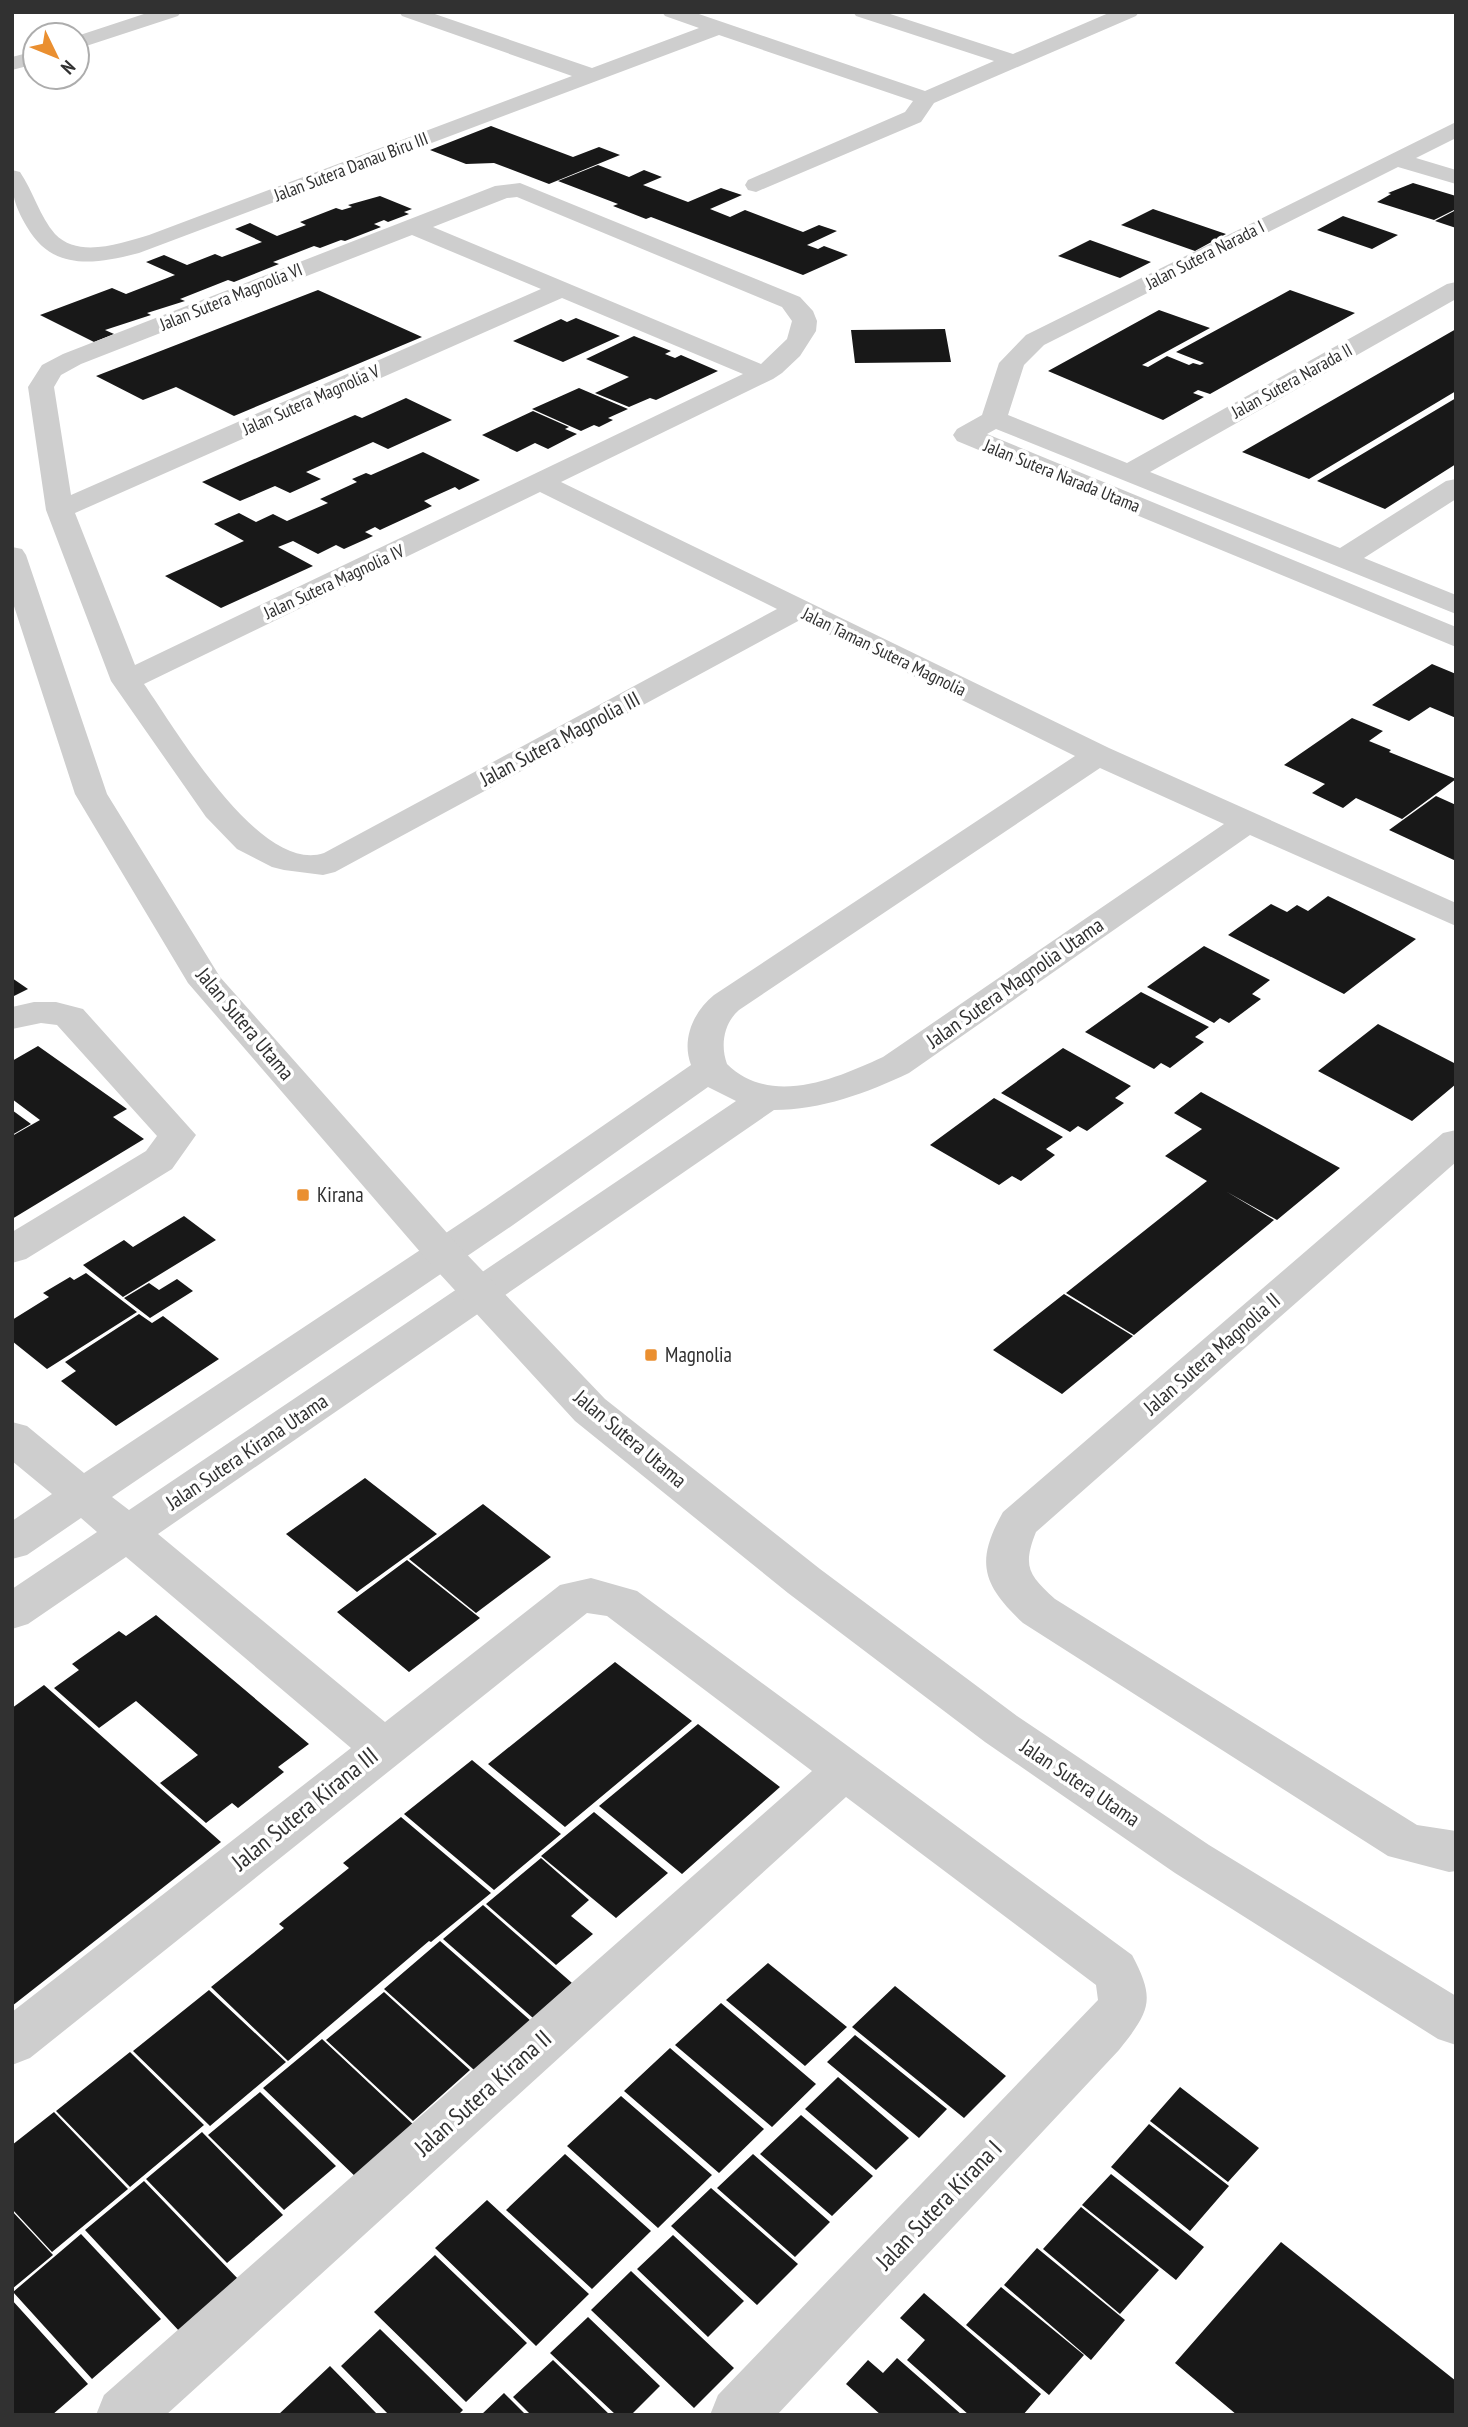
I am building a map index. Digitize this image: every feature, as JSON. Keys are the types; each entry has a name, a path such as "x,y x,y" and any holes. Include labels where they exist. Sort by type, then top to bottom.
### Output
{"street":[{"path":"91,38 171,12"},
{"path":"409,12 591,75"},
{"path":"863,12 1014,61"},
{"path":"756,185 913,117 926,98 1129,12"},
{"path":"669,17 718,28 926,98"},
{"name":"Jalan Sutera Danau Biru III","path":"12,177 47,240 68,253 109,254 157,240 718,28"},
{"path":"553,62 578,53"},
{"name":"Jalan Sutera Narada I","path":"994,419 1013,363 1035,340 1456,129"},
{"path":"1398,159 1456,177"},
{"path":"411,226 503,191 520,190 791,302 802,309 804,317 795,350 764,374 542,483"},
{"path":"411,226 764,374"},
{"name":"Jalan Sutera Magnolia VI","path":"60,510 41,387 51,370 411,226"},
{"name":"Jalan Sutera Magnolia V","path":"60,510 563,289"},
{"name":"Jalan Sutera Narada II","path":"1129,472 1456,289"},
{"name":"Jalan Sutera Narada Utama","path":"1456,605 994,419 967,433 967,436 1456,638"},
{"name":"Jalan Taman Sutera Magnolia","path":"542,483 1098,755 1456,916"},
{"name":"Jalan Sutera Magnolia IV","path":"126,681 542,483"},
{"path":"1342,559 1456,487"},
{"path":"60,510 126,681"},
{"name":"Jalan Sutera Utama","path":"12,555 91,794 206,984 442,1252 590,1410 870,1630 1001,1729 1192,1859 1456,2023"},
{"name":"Jalan Sutera Magnolia III","path":"126,681 217,810 250,842 284,860 323,865 797,610"},
{"path":"12,1544 499,1216 711,1068 704,1037 717,1011 1098,755"},
{"name":"Jalan Sutera Magnolia Utama","path":"711,1068 732,1085 766,1098 813,1095 857,1083 896,1065 1246,823"},
{"path":"12,1018 48,1012 70,1017 177,1135 159,1160 12,1250"},
{"path":"482,1292 766,1098"},
{"name":"Jalan Sutera Magnolia II","path":"1456,1142 1018,1523 1005,1552 1010,1585 1039,1611 1405,1842 1456,1851"},
{"name":"Jalan Sutera Kirana Utama","path":"12,1612 482,1292"},
{"path":"12,1437 383,1747"},
{"name":"Jalan Sutera Kirana III","path":"12,2042 576,1597 606,1597 638,1614 843,1771"},
{"name":"Jalan Sutera Kirana I","path":"738,2415 1101,2034 1121,2009 1124,1987 1114,1970 843,1771"},
{"name":"Jalan Sutera Kirana II","path":"124,2415 843,1771"}],"building":[{"path":"491,126 573,157 599,147 620,155 549,184 494,163 466,164 430,150"},
{"path":"598,165 629,177 644,170 662,177 643,185 688,202 721,188 742,195 710,209 730,217 745,210 803,232 819,225 837,231 807,245 818,249 824,246 848,255 803,275 651,217 646,219 613,206 618,204 558,181"},
{"path":"1413,183 1456,196 1456,209 1434,220 1377,202 1391,194 1388,193"},
{"path":"380,196 412,209 404,212 409,214 374,224 381,227 345,241 320,248 314,246 273,262 279,264 234,282 228,280 180,299 185,301 147,313 151,315 105,330 114,334 94,342 40,315 112,288 126,294 175,275 146,262 164,255 187,265 215,254 222,257 262,242 235,229 250,223 277,236 306,225 300,222 336,208 342,210 352,207 348,205"},
{"path":"1153,209 1226,234 1195,251 1121,225"},
{"path":"1456,210 1456,228 1435,221"},
{"path":"1343,216 1398,235 1372,249 1317,230"},
{"path":"1090,240 1151,262 1120,278 1058,256"},
{"path":"318,290 422,337 234,416 176,387 143,400 96,376"},
{"path":"1290,290 1355,313 1210,394 1198,390 1193,393 1204,397 1163,420 1048,371 1159,310 1210,328 1142,365 1148,367 1167,356 1189,365 1200,365 1204,363 1176,352"},
{"path":"576,318 620,336 563,362 513,341 561,319 567,322"},
{"path":"945,329 951,362 855,363 851,330"},
{"path":"1456,329 1456,391 1309,479 1242,452"},
{"path":"634,336 671,351 665,354 675,358 681,355 718,371 656,400 650,398 629,407 595,393 629,377 586,359"},
{"path":"579,388 628,409 608,418 613,420 599,427 594,425 581,431 532,409"},
{"path":"406,398 452,420 388,449 373,442 306,472 321,479 290,493 275,486 240,501 202,482 355,415 362,418"},
{"path":"1456,398 1456,464 1385,509 1317,481"},
{"path":"533,411 569,427 565,429 577,434 548,449 535,443 517,452 482,435"},
{"path":"423,452 480,480 459,490 455,487 424,501 432,506 380,530 375,527 365,532 373,536 344,549 336,545 318,554 293,541 278,547 313,566 221,608 165,576 244,541 214,524 239,513 256,522 273,514 287,521 328,503 320,499 357,482 352,479 366,473 371,475"},
{"path":"1432,664 1456,674 1456,718 1430,707 1409,721 1372,705"},
{"path":"1352,718 1383,731 1369,741 1456,779 1402,819 1356,798 1343,808 1312,793 1325,784 1284,765"},
{"path":"1436,796 1456,805 1456,861 1389,830"},
{"path":"1328,896 1416,939 1344,994 1228,935 1271,904 1287,912 1297,905 1308,911"},
{"path":"1204,946 1270,980 1252,994 1261,999 1229,1023 1220,1018 1214,1023 1147,987"},
{"path":"12,978 28,989 12,997"},
{"path":"1141,992 1209,1027 1195,1037 1204,1042 1170,1068 1161,1063 1154,1069 1085,1032"},
{"path":"1378,1024 1456,1064 1456,1084 1412,1121 1318,1071"},
{"path":"38,1046 127,1109 113,1117 144,1139 12,1219 12,1136 40,1120 12,1099 12,1061"},
{"path":"1063,1048 1131,1086 1115,1098 1124,1103 1087,1131 1078,1126 1070,1132 1001,1093"},
{"path":"1201,1092 1340,1168 1277,1220 1227,1192 1274,1220 1134,1335 1066,1293 1207,1181 1165,1156 1202,1129 1174,1113"},
{"path":"994,1098 1063,1137 1046,1149 1055,1155 1021,1181 1012,1176 999,1185 930,1145"},
{"path":"12,1110 31,1124 12,1135"},
{"path":"184,1216 216,1240 123,1297 83,1265 124,1240 133,1247"},
{"path":"86,1273 137,1312 47,1369 12,1341 12,1320 49,1297 43,1293 70,1277 74,1280"},
{"path":"177,1279 193,1291 150,1318 124,1298 149,1283 159,1290"},
{"path":"1064,1294 1133,1336 1062,1394 993,1350"},
{"path":"139,1314 152,1323 163,1316 219,1359 116,1426 61,1381 76,1371 65,1362"},
{"path":"365,1478 437,1534 357,1592 286,1534"},
{"path":"483,1504 551,1557 476,1613 409,1559"},
{"path":"407,1560 480,1618 409,1672 337,1612"},
{"path":"156,1615 309,1744 278,1767 284,1772 238,1808 232,1803 206,1823 160,1783 198,1755 136,1701 99,1728 54,1688 79,1670 72,1664 119,1631 126,1636"},
{"path":"615,1662 692,1721 565,1827 488,1764"},
{"path":"44,1685 221,1842 12,2006 12,1708"},
{"path":"698,1724 780,1787 682,1874 599,1806"},
{"path":"472,1760 561,1834 494,1890 404,1814"},
{"path":"594,1812 668,1873 616,1918 541,1856"},
{"path":"401,1817 491,1893 429,1941 288,2061 211,1987 284,1928 279,1924 349,1868 343,1863"},
{"path":"541,1858 589,1900 571,1916 593,1934 556,1965 486,1904"},
{"path":"483,1905 572,1983 533,2018 443,1939"},
{"path":"440,1941 540,2029 483,2078 384,1989"},
{"path":"768,1963 847,2027 805,2066 726,2000"},
{"path":"895,1986 1006,2076 964,2118 852,2027"},
{"path":"209,1990 286,2062 210,2126 133,2051"},
{"path":"384,1992 470,2070 413,2121 326,2040"},
{"path":"721,2003 816,2084 772,2127 675,2045"},
{"path":"855,2035 947,2109 919,2138 827,2062"},
{"path":"322,2039 417,2128 359,2180 263,2088"},
{"path":"670,2048 764,2129 719,2173 624,2091"},
{"path":"130,2052 204,2125 130,2187 56,2111"},
{"path":"838,2077 909,2138 876,2170 805,2109"},
{"path":"1180,2087 1259,2148 1228,2182 1150,2121"},
{"path":"260,2092 336,2166 284,2210 208,2135"},
{"path":"621,2096 712,2175 658,2228 567,2146"},
{"path":"54,2112 128,2189 52,2252 12,2209 12,2145"},
{"path":"801,2115 873,2176 832,2216 760,2154"},
{"path":"1149,2124 1229,2186 1190,2231 1111,2167"},
{"path":"202,2132 283,2215 227,2263 146,2179"},
{"path":"565,2154 651,2231 592,2289 506,2210"},
{"path":"753,2154 830,2222 795,2257 717,2188"},
{"path":"1111,2174 1204,2247 1176,2280 1082,2205"},
{"path":"144,2181 240,2281 181,2333 85,2230"},
{"path":"711,2188 798,2264 757,2305 671,2226"},
{"path":"487,2200 589,2294 536,2346 435,2248"},
{"path":"1081,2207 1159,2270 1120,2314 1043,2249"},
{"path":"12,2211 53,2255 12,2289"},
{"path":"81,2234 161,2319 92,2379 13,2292"},
{"path":"673,2235 744,2301 708,2337 637,2269"},
{"path":"1281,2242 1456,2381 1456,2415 1237,2415 1175,2363"},
{"path":"1037,2248 1125,2320 1091,2360 1004,2285"},
{"path":"435,2255 527,2343 466,2402 374,2312"},
{"path":"631,2271 734,2368 694,2408 591,2310"},
{"path":"1001,2287 1084,2355 1049,2395 966,2325"},
{"path":"924,2293 1041,2394 1023,2415 969,2415 907,2360 925,2340 900,2318"},
{"path":"12,2300 88,2384 52,2415 12,2415"},
{"path":"588,2317 660,2386 631,2415 616,2415 550,2353"},
{"path":"380,2329 463,2410 458,2415 389,2415 341,2366"},
{"path":"897,2358 962,2415 881,2415 846,2384 868,2360 883,2373"},
{"path":"553,2360 610,2415 531,2415 513,2397"},
{"path":"330,2366 378,2415 278,2415"},
{"path":"504,2393 526,2415 481,2415"}],"place":[{"name":"Kirana","path":"303,1195"},
{"name":"Magnolia","path":"651,1355"}]}
